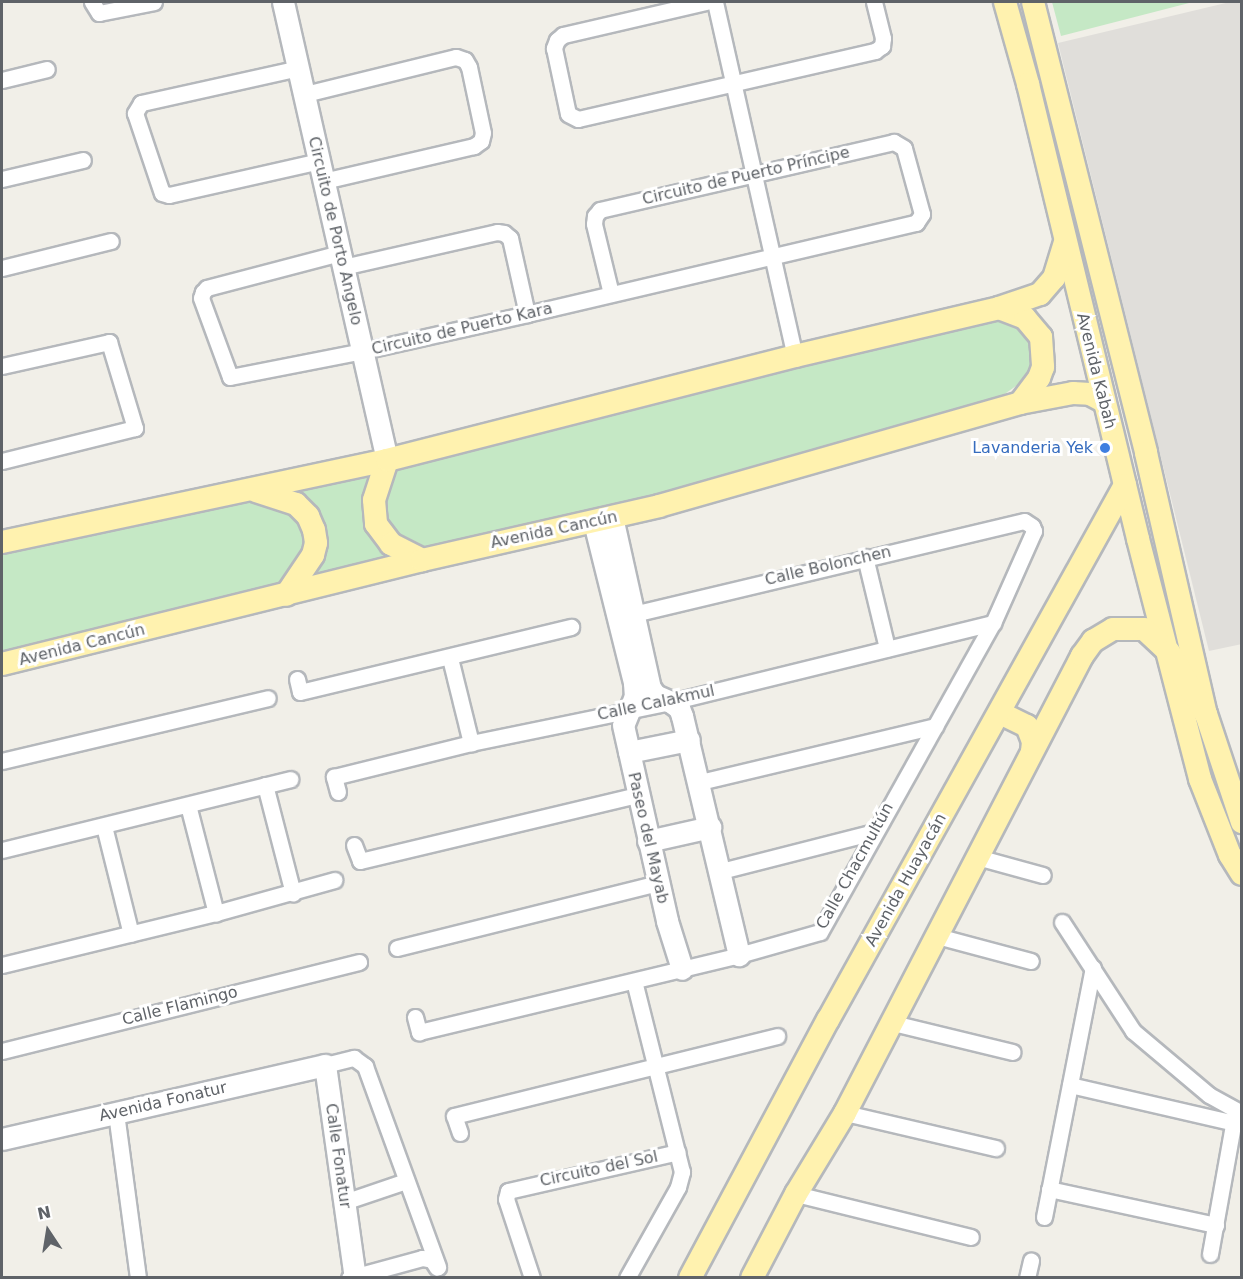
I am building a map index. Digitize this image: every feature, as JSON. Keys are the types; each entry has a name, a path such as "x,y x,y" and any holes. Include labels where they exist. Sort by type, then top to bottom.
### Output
{"main road":[{"name":"Avenida Kabah","path":"1005,2 1059,208 1103,401 1200,780 1230,855 1242,874"},
{"path":"1016,2 1016,42"},
{"name":"Avenida Kabah","path":"1034,2 1146,453 1206,714 1242,822"},
{"path":"2,542 387,460 795,356 999,308 1040,294 1054,278 1065,242"},
{"path":"999,308 1025,318 1041,337 1043,367 1039,378 1020,403"},
{"name":"Avenida Cancún","path":"2,664 422,560 603,519 1020,403 1073,393 1090,394 1103,401"},
{"path":"387,460 374,500 376,524 391,544 422,560"},
{"name":"Avenida Huayacán","path":"690,1278 828,1020 1125,485"},
{"path":"250,490 296,504 308,516 314,530 316,543 312,555 286,595"},
{"path":"752,1278 796,1194 845,1113 1032,751 1082,656 1093,641 1113,629 1144,629 1169,652 1206,714"},
{"path":"999,713 1027,726 1033,742 1032,751"}],"street":[{"path":"92,2 99,13 154,2"},
{"name":"Circuito de Porto Angelo","path":"283,2 387,460"},
{"path":"706,2 563,35 557,40 554,48 568,114 579,119 875,51 882,46 883,38 874,2"},
{"path":"715,2 756,174 795,356"},
{"path":"299,68 141,104 135,113 158,188 162,193 169,195 474,146 481,141 483,133 469,67 465,60 456,57 305,94"},
{"path":"2,80 47,69"},
{"name":"Circuito de Puerto Príncipe","path":"611,294 594,224 595,216 600,210 894,142 900,143 904,148 921,219"},
{"path":"2,179 83,160"},
{"name":"Circuito de Puerto Kara","path":"342,260 207,288 201,297 230,377 363,351 527,314 916,223 921,219"},
{"path":"342,260 504,233 510,238 527,314"},
{"path":"2,268 111,241"},
{"path":"2,366 109,342 135,428 2,461"},
{"path":"603,519 633,614 650,688 655,695 679,708 689,740 739,955"},
{"name":"Paseo del Mayab","path":"603,519 634,683 635,696 625,715 623,725 658,883 682,969"},
{"name":"Calle Bolonchen","path":"633,614 1024,521"},
{"name":"Calle Chacmultún","path":"415,1017 419,1032 739,955 820,932 993,622 1034,536 1032,526 1024,521"},
{"path":"865,557 886,648"},
{"name":"Calle Calakmul","path":"338,792 334,777 471,743 630,708 671,702 993,622"},
{"path":"297,679 300,692 571,627"},
{"path":"450,657 471,743"},
{"path":"2,761 268,698"},
{"path":"700,782 935,726"},
{"path":"629,752 689,740"},
{"path":"2,850 290,778"},
{"path":"265,785 293,893"},
{"path":"354,845 360,861 638,795"},
{"path":"188,805 216,913"},
{"path":"104,826 131,934"},
{"path":"648,841 710,827"},
{"path":"721,871 874,832"},
{"path":"977,857 1043,875"},
{"path":"2,965 216,913 334,880"},
{"path":"398,948 658,883"},
{"path":"1062,922 1133,1031 1209,1095 1237,1115"},
{"path":"937,936 1031,961"},
{"name":"Calle Flamingo","path":"2,1051 360,962"},
{"path":"1044,1217 1093,968"},
{"path":"633,981 678,1152"},
{"path":"893,1023 1013,1052"},
{"path":"460,1132 454,1116 777,1036"},
{"path":"325,1065 354,1058 365,1066 435,1268"},
{"name":"Avenida Fonatur","path":"2,1139 325,1065"},
{"name":"Calle Fonatur","path":"325,1065 353,1277"},
{"path":"1070,1085 1237,1115"},
{"path":"116,1113 138,1278"},
{"path":"845,1113 996,1148"},
{"path":"1210,1254 1237,1115"},
{"name":"Circuito del Sol","path":"532,1278 506,1199 508,1191 678,1152 682,1172 678,1187 627,1278"},
{"path":"344,1202 406,1181"},
{"path":"1049,1189 1216,1225"},
{"path":"796,1194 971,1237"},
{"path":"353,1277 422,1258 435,1268"},
{"path":"1027,1278 1031,1260"}],"shaded area":[{"path":"1230,2 1242,2 1242,644 1209,651 1058,43"}],"green space":[{"path":"1052,2 1193,2 1061,36"},
{"path":"999,308 1025,318 1043,367 999,398 659,506 2,664 2,542"}],"place":[{"name":"Lavanderia Yek","path":"1105,448"}]}
